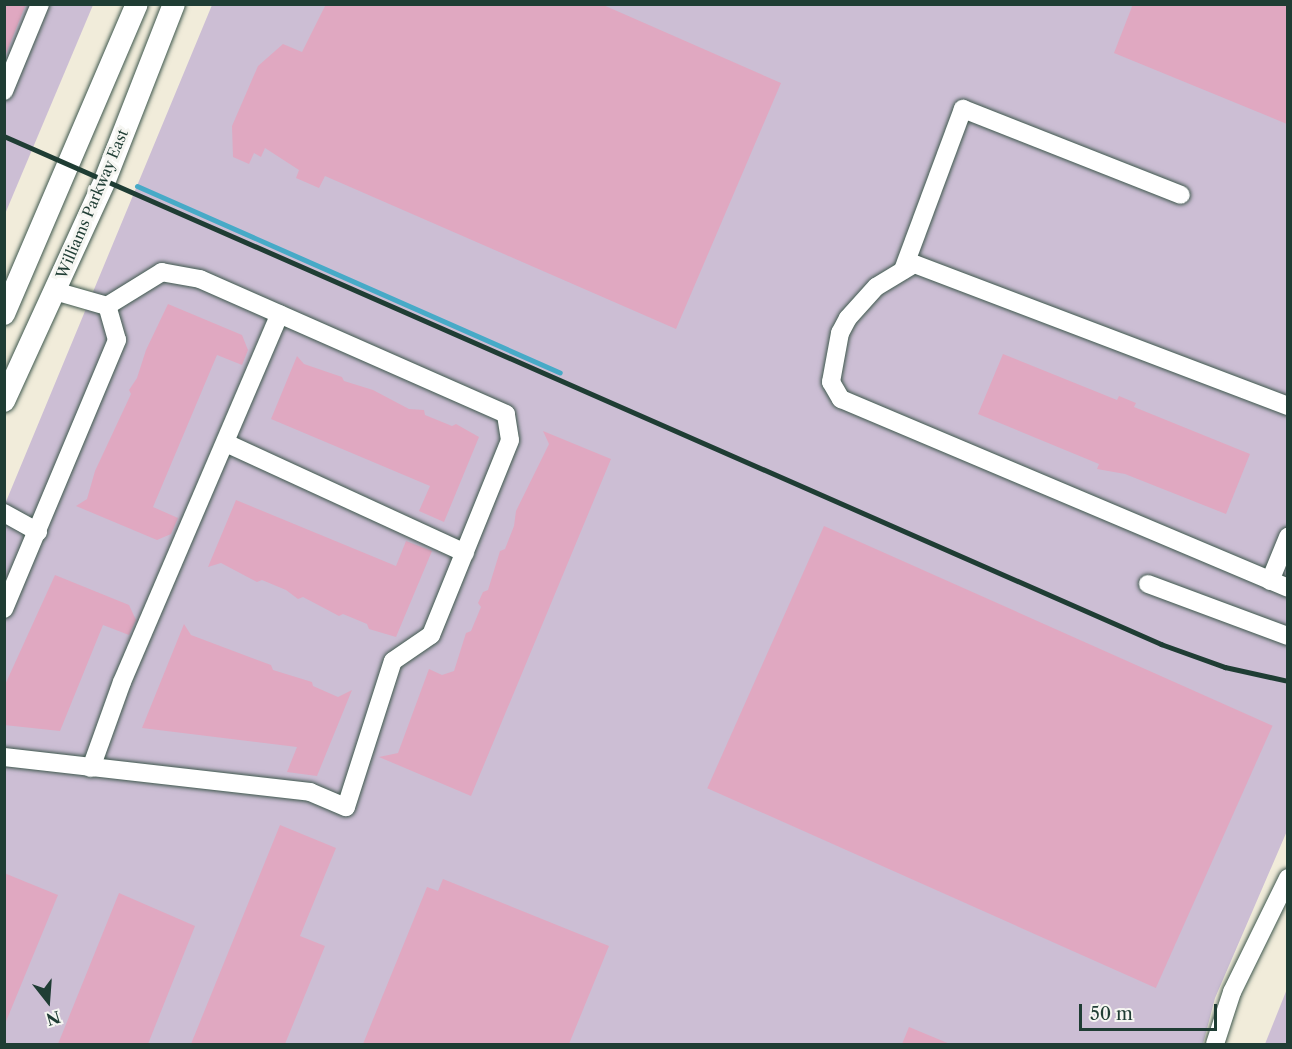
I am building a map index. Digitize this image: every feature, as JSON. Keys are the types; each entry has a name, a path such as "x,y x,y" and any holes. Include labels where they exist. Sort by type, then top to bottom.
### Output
{"main road":[{"path":"5,310 137,4"},
{"name":"Williams Parkway East","path":"4,401 105,180 174,4"}],"street":[{"path":"4,91 40,4"},
{"path":"903,270 963,109 1181,195"},
{"path":"1287,406 914,264 862,299 840,333 831,382 841,399 1287,588"},
{"path":"4,757 310,792 346,807 393,661 431,635 510,440 506,414 200,279 162,272 107,306 55,291"},
{"path":"4,609 117,340 107,306"},
{"path":"91,768 122,682 280,314"},
{"path":"226,443 465,553"},
{"path":"4,513 38,532"},
{"path":"1270,581 1287,537"},
{"path":"1148,584 1287,636"},
{"path":"1215,1044 1232,992 1287,878"}],"shaded area":[{"path":"5,5 93,5 5,214"},
{"path":"212,5 1287,5 1287,831 1215,998 1203,1044 5,1044 5,504"},
{"path":"1287,989 1287,1044 1265,1044"}],"building":[{"path":"4,4 26,4 5,56 4,56"},
{"path":"326,4 601,4 781,83 676,329 325,176 319,188 296,178 299,170 265,148 261,157 254,153 249,164 233,157 232,126 258,66 283,44 302,52"},
{"path":"1133,4 1287,4 1287,124 1114,53"},
{"path":"168,304 242,335 248,350 242,365 217,355 153,507 178,518 171,534 157,540 76,506 87,499 95,471 131,394 129,390 137,378 146,350"},
{"path":"1003,354 1117,400 1119,396 1136,403 1134,407 1250,454 1226,514 1125,474 1097,469 1099,464 978,414"},
{"path":"297,356 304,364 342,377 344,381 373,390 409,409 424,410 425,415 452,426 456,424 479,437 444,522 419,511 430,486 271,419"},
{"path":"543,431 611,459 471,796 379,757 398,753 429,669 442,675 454,671 466,633 471,631 481,607 478,603 483,592 488,590 500,551 505,549 514,526 516,511 549,444"},
{"path":"236,500 396,566 406,541 432,551 396,637 369,629 367,624 343,614 339,616 303,597 298,599 286,590 262,580 257,582 221,563 208,567"},
{"path":"824,526 1273,726 1156,988 707,788"},
{"path":"55,575 129,605 136,620 129,635 103,625 60,731 4,725 4,687"},
{"path":"184,624 191,635 271,665 273,670 312,682 313,686 338,697 352,690 317,776 287,772 297,747 142,728"},
{"path":"280,825 336,848 300,936 325,946 285,1044 191,1044"},
{"path":"4,873 58,895 5,1024 4,1024"},
{"path":"443,879 609,946 569,1044 363,1044 427,887 438,891"},
{"path":"119,893 195,926 148,1044 58,1044"},
{"path":"909,1027 950,1044 902,1044"}],"waterway":[{"path":"137,186 560,373"}],"railway":[{"path":"4,136 1161,644 1225,667 1288,681"}]}
